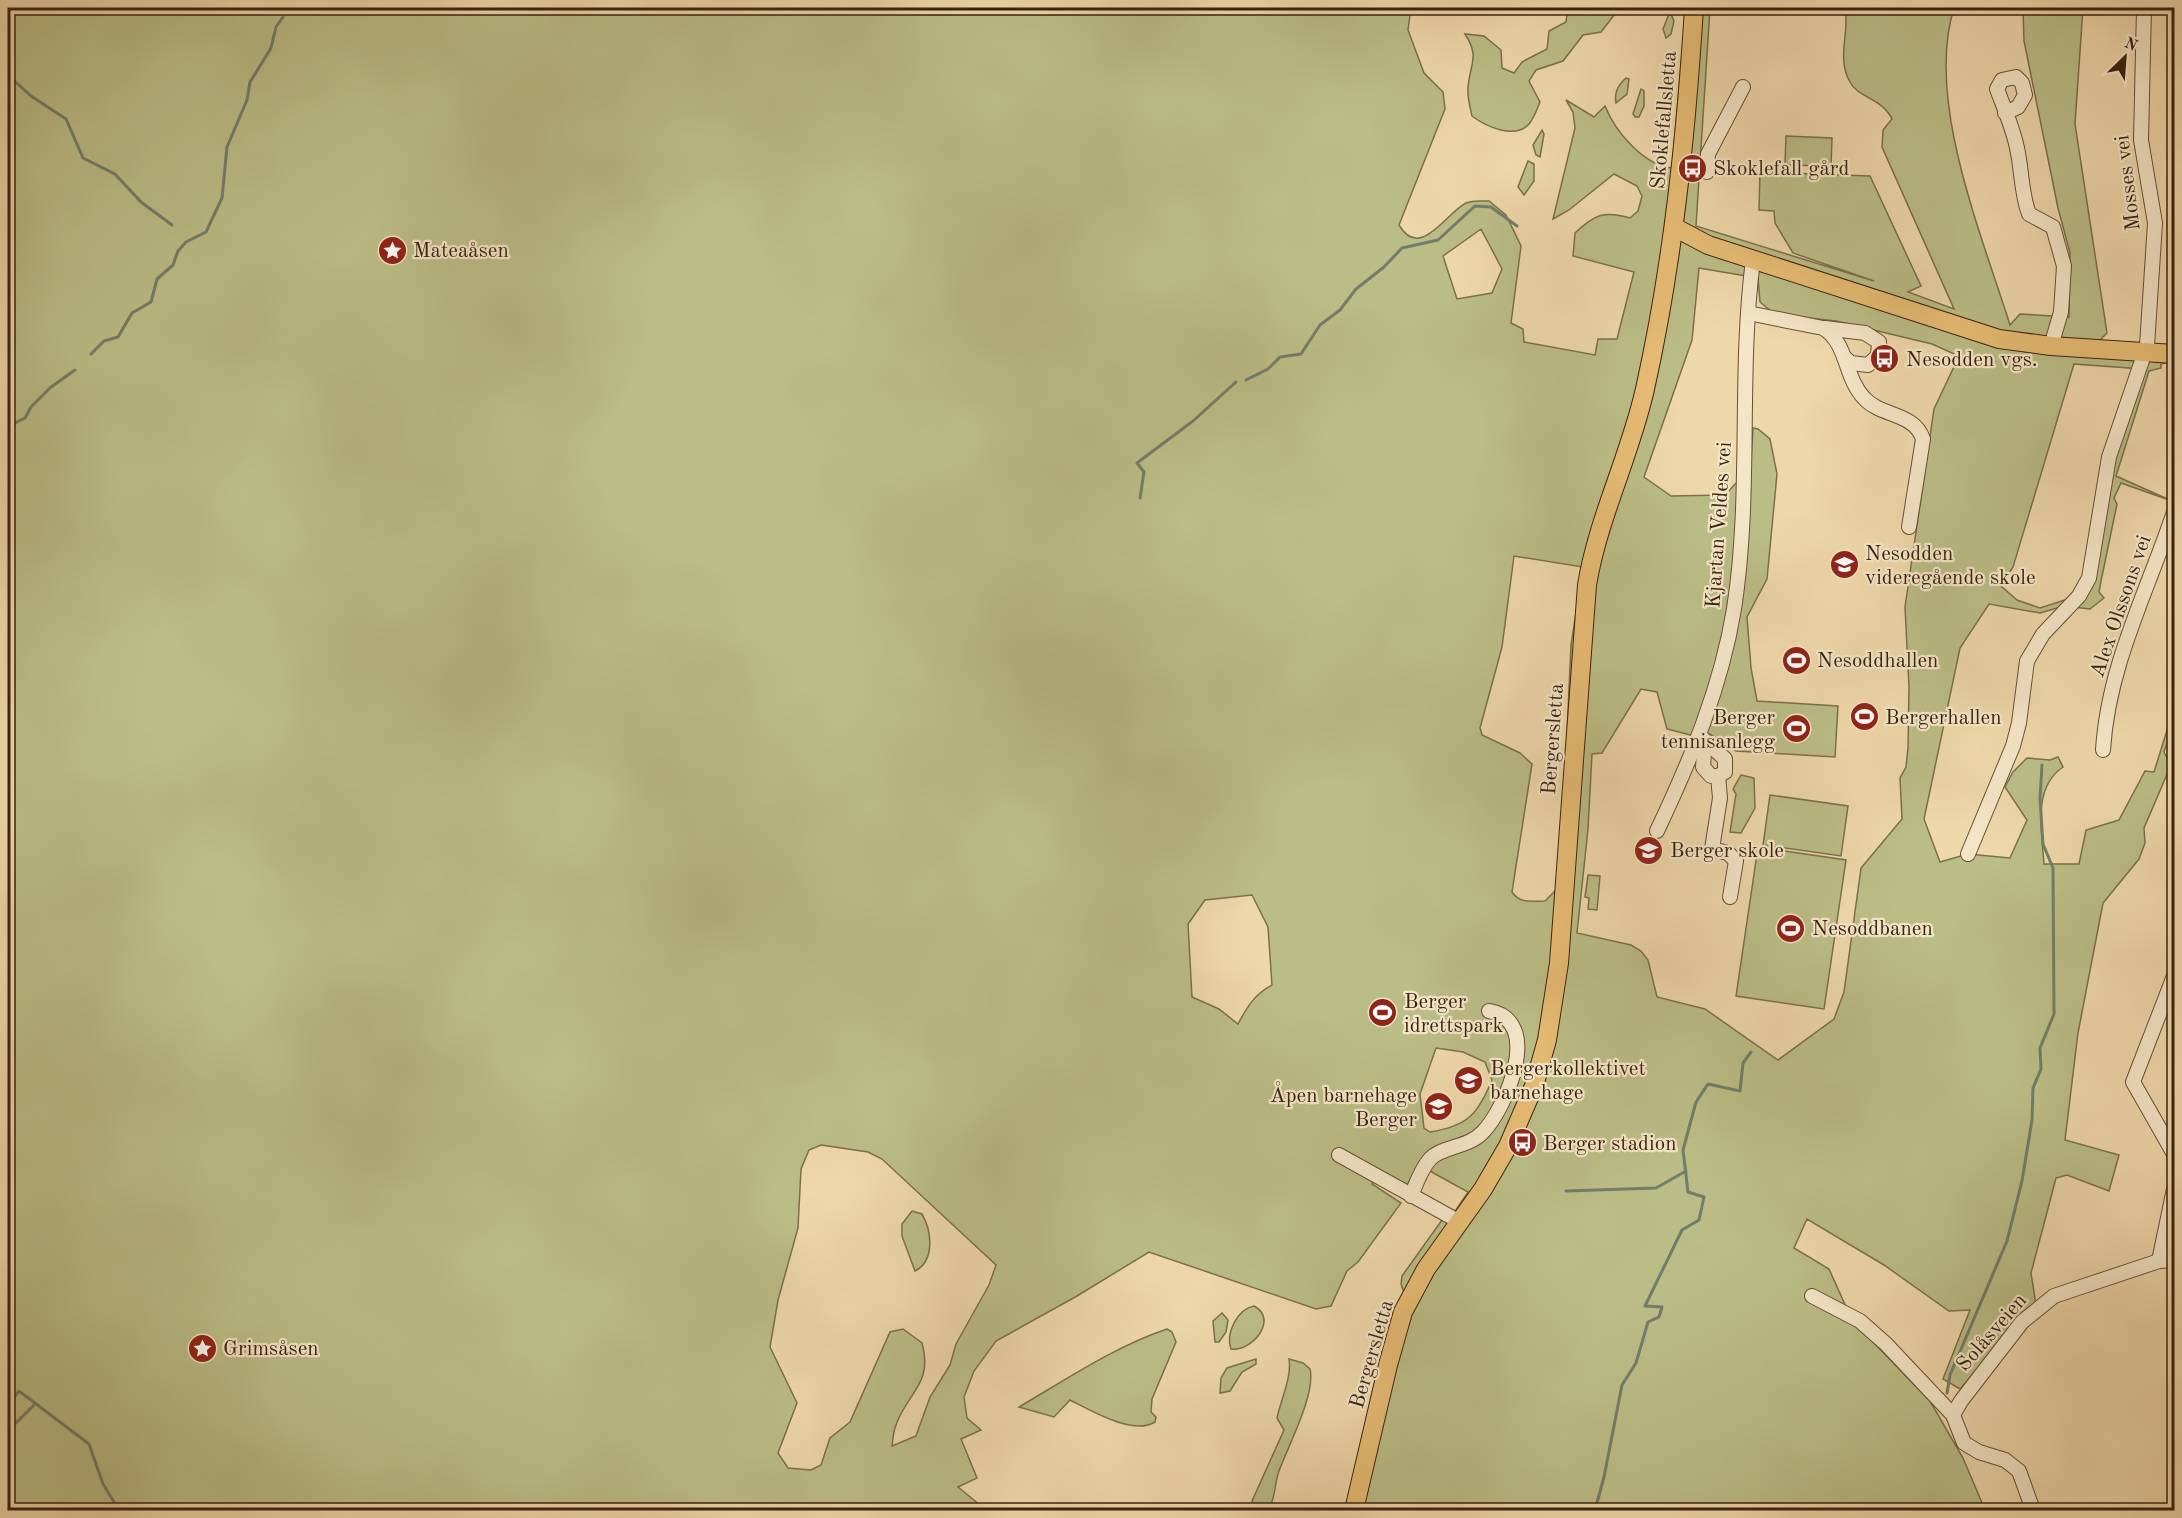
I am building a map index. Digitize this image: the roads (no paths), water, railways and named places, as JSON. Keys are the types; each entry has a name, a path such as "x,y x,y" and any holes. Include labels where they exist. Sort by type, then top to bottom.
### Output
{"main road":[{"name":"Skoklefallsletta","path":"1672,237 1683,154 1694,8"},
{"path":"1672,237 1753,260 1975,333 2058,347 2175,354"},
{"name":"Bergersletta","path":"1354,1510 1388,1365 1403,1312 1426,1269 1460,1222 1515,1133 1534,1086 1548,1040 1561,944 1587,585 1596,544 1643,398 1672,237"}],"street":[{"name":"Mosses vei","path":"1968,854 2013,746 2019,723 2027,662 2043,634 2079,596 2089,578 2109,457 2145,353 2155,230 2141,140 2144,8"},
{"path":"1707,172 1708,154 1743,87"},
{"path":"2005,113 2016,145 2023,177 2023,196 2029,214 2053,227 2064,266 2058,347"},
{"name":"Kjartan Veldes vei","path":"1657,831 1702,739 1718,683 1735,599 1745,459 1745,365 1753,260"},
{"path":"1749,313 1823,328 1865,333 1879,342 1878,356 1868,365 1851,363 1844,357"},
{"path":"1823,328 1832,333 1838,341 1851,380 1864,399 1916,425 1922,435 1922,454 1909,527"},
{"name":"Alex Olssons vei","path":"2103,750 2106,724 2122,652 2175,512"},
{"path":"1702,739 1726,763 1725,772 1718,776 1720,798 1712,849 1728,853 1736,861 1730,897"},
{"path":"2175,976 2133,1082 2175,1154"},
{"path":"1411,1196 1433,1157 1476,1139 1493,1120 1503,1100 1518,1051 1508,1021 1496,1012 1489,1011"},
{"path":"1339,1155 1460,1222"},
{"path":"2159,1261 2175,1189"},
{"name":"Solåsveien","path":"1953,1415 1961,1401 2022,1322 2045,1302 2069,1290 2159,1261 2175,1260"},
{"path":"1812,1296 1842,1311 1873,1332 1953,1415 1964,1443 1979,1452 2005,1460 2019,1471 2033,1510"}],"waterway":[{"path":"91,354 104,341 118,337 132,313 151,302 157,279 173,265 178,251 186,242 206,232 222,198 227,147 247,100 250,82 271,48 276,27 283,17"},
{"path":"8,75 31,96 66,119 83,158 115,174 141,202 172,225"},
{"path":"1246,380 1268,369 1280,357 1301,354 1320,325 1340,310 1356,289 1384,267 1402,248 1438,240 1475,206 1491,207 1517,226"},
{"path":"8,437 15,423 25,418 31,407 51,387 75,370"},
{"path":"1140,498 1144,472 1137,463 1193,421 1236,382"},
{"path":"1947,1393 1950,1375 2007,1241 2022,1181 2032,1120 2033,1088 2041,1069 2040,1048 2054,1014 2053,868 2043,844 2040,798 2042,765"},
{"path":"1595,1510 1604,1477 1622,1385 1636,1363 1648,1322 1659,1317 1662,1307 1645,1306 1682,1230 1699,1220 1704,1197 1688,1192 1683,1150 1696,1102 1708,1084 1740,1091 1743,1063 1751,1052"},
{"path":"1566,1191 1656,1188 1686,1171"},
{"path":"8,1405 19,1391 89,1444 103,1484 119,1510"},
{"path":"8,1431 35,1404"}],"place":[{"name":"Skoklefall gård","path":"1692,168"},
{"name":"Mateaåsen","path":"392,250"},
{"name":"Nesodden vgs.","path":"1885,359"},
{"name":"Nesodden videregående skole","path":"1844,565"},
{"name":"Nesoddhallen","path":"1796,660"},
{"name":"Bergerhallen","path":"1864,717"},
{"name":"Berger tennisanlegg","path":"1796,729"},
{"name":"Berger skole","path":"1649,850"},
{"name":"Nesoddbanen","path":"1791,928"},
{"name":"Berger idrettspark","path":"1383,1013"},
{"name":"Bergerkollektivet barnehage","path":"1469,1080"},
{"name":"Åpen barnehage Berger","path":"1438,1107"},
{"name":"Berger stadion","path":"1522,1143"},
{"name":"Grimsåsen","path":"202,1348"}]}
